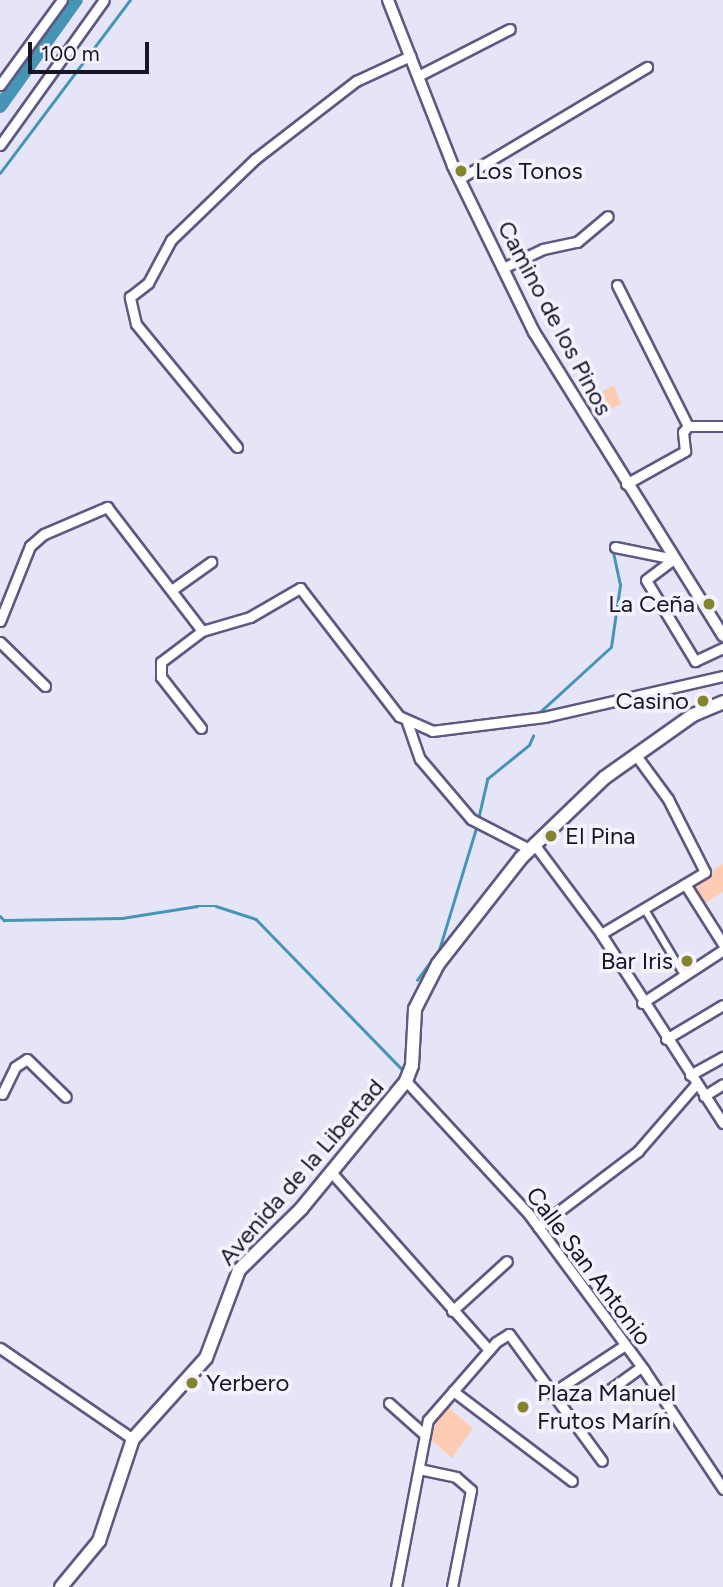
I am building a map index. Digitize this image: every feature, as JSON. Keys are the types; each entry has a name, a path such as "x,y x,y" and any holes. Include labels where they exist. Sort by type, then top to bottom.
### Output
{"main road":[{"name":"Avenida de la Libertad","path":"61,1587 99,1541 133,1438 206,1358 243,1265 291,1219 406,1081 412,1065 415,1009 425,983 532,847 635,754 692,715 723,702"}],"street":[{"path":"0,85 62,0"},
{"path":"0,145 104,0"},
{"name":"Camino de los Pinos","path":"388,0 459,178 546,355 723,636"},
{"path":"418,76 510,29"},
{"path":"237,447 136,324 130,297 148,284 171,240 255,159 356,81 410,56"},
{"path":"459,178 647,66"},
{"path":"503,268 544,250 577,242 608,216"},
{"path":"617,285 688,426"},
{"path":"626,484 685,451 683,432 688,426"},
{"path":"688,426 723,426"},
{"path":"0,621 30,546 44,534 107,507 173,589 202,631"},
{"path":"615,547 673,560"},
{"path":"673,560 646,580 695,661 723,648"},
{"path":"173,589 211,562"},
{"path":"201,728 161,677 161,662 202,631 250,617 300,588 407,722 420,759 471,819 532,847 601,934 642,1003 723,1123"},
{"path":"0,642 45,687"},
{"path":"407,722 432,731 459,730 608,703 723,676"},
{"path":"601,934 705,872 668,799 635,754"},
{"path":"685,884 723,944"},
{"path":"644,908 684,975"},
{"path":"642,1003 723,950"},
{"path":"666,1039 723,1005"},
{"path":"690,1075 723,1057"},
{"path":"1,1095 15,1068 27,1059 66,1097"},
{"name":"Calle San Antonio","path":"406,1081 538,1227 641,1367 723,1489"},
{"path":"538,1227 638,1152 696,1084"},
{"path":"704,1096 723,1084"},
{"path":"331,1172 489,1350"},
{"path":"452,1311 507,1261"},
{"path":"396,1587 428,1420 489,1350 509,1334 602,1461"},
{"path":"552,1393 625,1345"},
{"path":"0,1348 133,1438"},
{"path":"608,1391 641,1367"},
{"path":"453,1391 572,1481"},
{"path":"389,1403 425,1435"},
{"path":"419,1469 456,1477 471,1490 452,1587"}],"shaded area":[{"path":"614,385 621,404 591,419 580,403"},
{"path":"723,864 723,892 701,906 687,885"},
{"path":"444,1404 473,1428 452,1458 425,1435 428,1420"}],"waterway":[{"path":"0,106 76,0"},
{"path":"0,173 130,0"},
{"path":"540,712 611,647 620,585 611,543"},
{"path":"479,815 487,779 529,745 533,736"},
{"path":"417,980 439,950 476,828"},
{"path":"0,916 4,920 122,918 197,906 216,906 256,919 401,1068"}],"place":[{"name":"Los Tonos","path":"461,171"},
{"name":"La Ceña","path":"709,604"},
{"name":"Casino","path":"703,701"},
{"name":"El Pina","path":"551,836"},
{"name":"Bar Iris","path":"687,961"},
{"name":"Yerbero","path":"192,1383"},
{"name":"Plaza Manuel Frutos Marín","path":"523,1407"}]}
